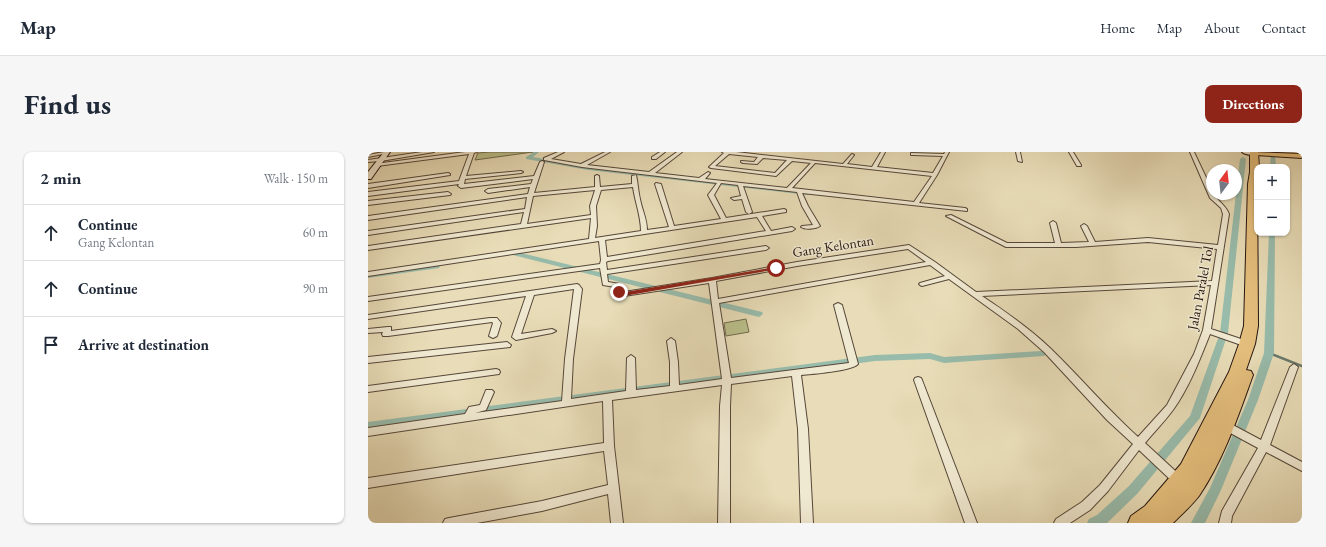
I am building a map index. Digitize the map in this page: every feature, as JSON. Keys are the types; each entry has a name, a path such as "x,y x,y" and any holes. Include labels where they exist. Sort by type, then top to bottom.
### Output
{"highway":[{"path":"1260,164 1263,153"},
{"path":"1139,523 1153,513 1188,470 1237,372 1243,342 1251,326 1254,181"},
{"path":"1159,523 1194,486 1228,428 1256,347 1260,329 1260,236"}],"main road":[{"path":"1263,153 1299,156"}],"street":[{"path":"375,166 432,152"},
{"path":"368,162 375,166 475,152"},
{"path":"475,152 460,186 536,177"},
{"path":"562,152 546,159 582,166 720,183 965,210"},
{"path":"582,166 608,152"},
{"path":"654,158 663,152"},
{"path":"650,174 680,152"},
{"path":"724,152 748,153 762,156 935,175"},
{"path":"728,152 711,167 776,175 791,159"},
{"path":"874,168 883,152"},
{"path":"1018,152 1020,161"},
{"path":"1071,152 1079,165"},
{"name":"Jalan Paralel Tol","path":"1060,523 1086,506 1104,488 1140,446 1170,407 1211,331 1214,283 1226,210 1212,198 1200,167 1192,152"},
{"path":"913,154 946,153 935,175 915,204"},
{"path":"844,165 852,155"},
{"path":"368,156 375,166"},
{"path":"743,162 755,163 762,156"},
{"path":"524,225 530,195 542,162"},
{"path":"788,190 814,162"},
{"path":"368,194 521,172"},
{"path":"670,176 675,172"},
{"path":"700,180 708,173"},
{"path":"368,186 448,174"},
{"path":"592,240 593,206 598,189 597,176"},
{"path":"634,176 637,198 644,224 644,232"},
{"path":"720,183 713,191 712,197 724,220"},
{"path":"658,184 672,228"},
{"path":"740,184 749,212"},
{"path":"368,218 530,195 636,185"},
{"path":"488,191 533,186"},
{"path":"801,191 799,193 817,226 804,227"},
{"path":"368,203 448,194"},
{"path":"734,198 744,197"},
{"path":"368,233 528,210"},
{"path":"368,274 784,211"},
{"path":"760,215 769,232"},
{"path":"368,248 593,216"},
{"path":"949,216 1005,244 1076,245 1148,240 1221,247"},
{"path":"1053,223 1058,244"},
{"path":"1084,226 1092,243"},
{"path":"604,266 769,232 792,229"},
{"path":"602,238 604,266"},
{"name":"Gang Kelontan","path":"604,266 605,284 618,285 619,292 622,294 712,280 796,264 910,247 933,263"},
{"path":"368,299 604,266 766,248"},
{"path":"715,302 933,263 1009,317 1047,350 1110,417 1179,481"},
{"path":"922,284 951,276"},
{"path":"712,280 727,377 725,406 724,523"},
{"path":"976,294 1214,283"},
{"path":"368,317 532,292 574,286 578,287 566,400"},
{"path":"532,292 516,337 552,331"},
{"path":"368,432 469,417 566,400 607,398 631,390 727,377 796,373 849,366 854,360 838,305"},
{"path":"368,331 386,329 388,330 386,334 388,334 492,320 497,323 493,336"},
{"path":"1211,331 1243,342"},
{"path":"671,341 675,384"},
{"path":"368,360 507,344"},
{"path":"631,358 631,390"},
{"path":"1225,523 1226,515 1294,366"},
{"path":"368,389 496,372"},
{"path":"796,373 803,429 808,523"},
{"path":"918,380 971,523"},
{"path":"469,417 472,409 482,408 489,392"},
{"path":"607,398 617,523"},
{"path":"1228,428 1302,467"},
{"path":"368,483 610,446"},
{"path":"449,523 542,506 614,488"}],"green space":[{"path":"533,152 475,160 478,153"},
{"path":"746,319 749,332 726,336 724,323"}],"waterway":[{"path":"537,152 528,158 588,168 808,193"},
{"path":"1273,152 1273,164"},
{"path":"1094,523 1102,519 1133,490 1195,418 1224,333 1243,159"},
{"path":"1198,523 1215,490 1253,400 1269,353 1272,236"},
{"path":"504,253 509,252 759,314"},
{"path":"383,274 436,266"},
{"path":"368,276 388,273"},
{"path":"1269,353 1302,366"},
{"path":"368,426 875,358 930,356 944,360 1041,354"}],"route":[{"path":"619,292 624,294 776,268"}]}
